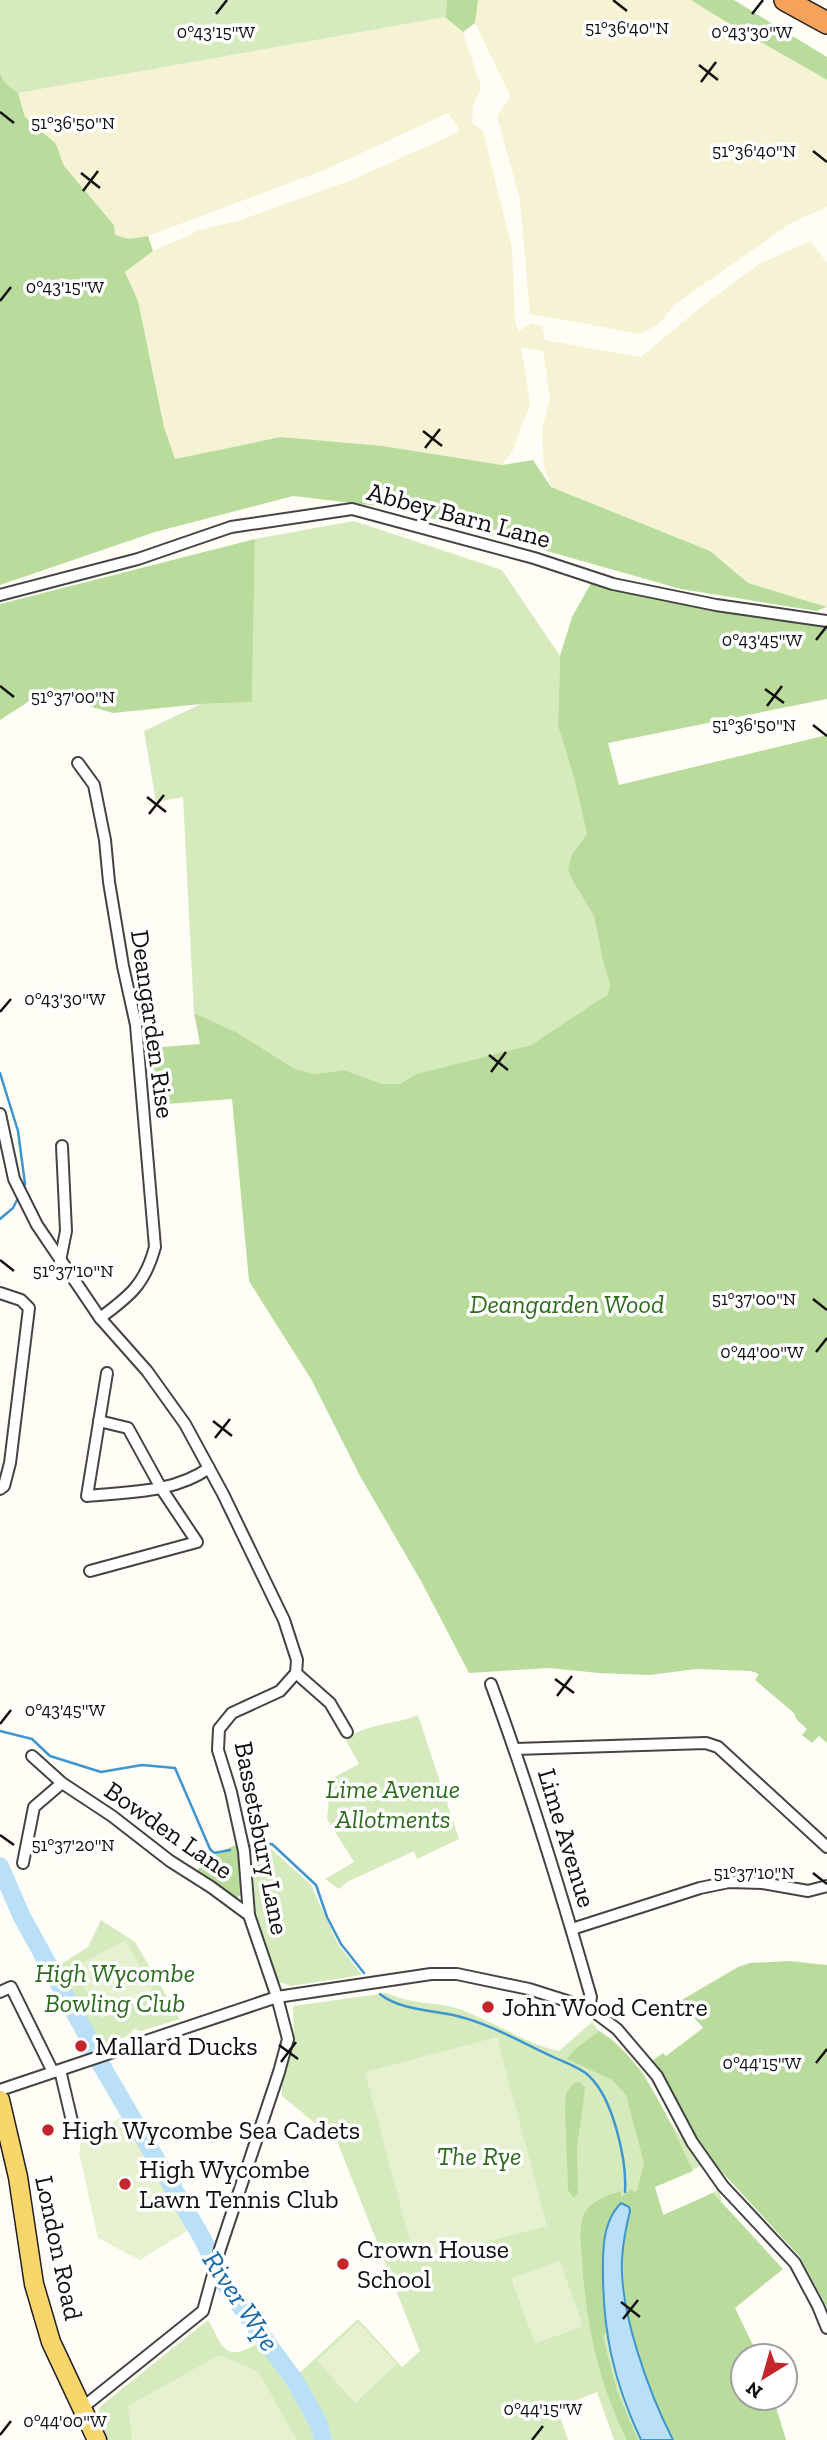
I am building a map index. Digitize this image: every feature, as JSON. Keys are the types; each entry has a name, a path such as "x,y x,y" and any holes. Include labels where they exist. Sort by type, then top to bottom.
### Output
{"highway":[{"path":"785,0 827,23"}],"main road":[{"name":"London Road","path":"0,2100 18,2177 34,2284 51,2342 97,2440"}],"street":[{"name":"Abbey Barn Lane","path":"0,595 138,559 231,527 352,509 534,558 612,584 716,605 827,621"},
{"name":"Deangarden Rise","path":"78,763 98,783 109,882 136,1025 155,1247 149,1269 137,1288 100,1318"},
{"path":"0,1114 16,1182 37,1225 100,1318 148,1371 185,1424 284,1620 297,1660 296,1673 330,1703 347,1731"},
{"path":"60,1261 66,1231 62,1146"},
{"path":"0,1293 21,1300 29,1307 10,1463 4,1486 0,1489"},
{"path":"107,1373 87,1496 161,1488 197,1476 209,1468"},
{"path":"90,1571 197,1542 161,1488 128,1428 99,1421"},
{"name":"Bassetsbury Lane","path":"82,2408 203,2311 220,2249 279,2071 288,2039 277,1997 249,1915 244,1851 231,1792 218,1750 219,1729 232,1713 281,1691 296,1673"},
{"name":"Lime Avenue","path":"491,1684 515,1749 572,1929 591,1997 589,2008"},
{"path":"515,1749 706,1743 718,1747 827,1847"},
{"name":"Bowden Lane","path":"32,1756 62,1783 249,1915"},
{"path":"23,1863 34,1807 62,1783"},
{"path":"572,1929 700,1888 729,1882 762,1883 808,1891 827,1886"},
{"path":"0,2090 277,1997 431,1974 457,1974 529,1989 589,2008 617,2029 657,2076 692,2142 723,2186 795,2263 827,2328"},
{"path":"0,1992 11,1986 56,2071 75,2134"}],"shaded area":[{"path":"478,0 691,0 723,21 780,51 827,80 827,207 791,223 674,305 660,323 641,334 530,314 520,200 497,116 511,97 475,23"},
{"path":"445,17 463,32 481,87 473,106 472,123 483,131 512,248 518,332 531,323 542,326 545,340 641,357 701,307 759,264 811,241 827,263 827,607 748,583 710,551 551,487 544,468 542,429 550,399 543,351 521,347 530,404 513,450 502,465 383,446 281,437 175,459 164,427 138,301 125,271 153,251 200,230 241,220 349,181 460,130 448,113 327,169 148,236 129,239 115,235 114,225 64,166 56,144 25,117 18,93"}],"green space":[{"path":"0,0 447,0 445,17 18,93 5,83 0,73"},
{"path":"447,0 478,0 475,23 463,32 445,17"},
{"path":"691,0 734,0 827,57 827,80 724,21"},
{"path":"0,73 5,83 18,93 25,117 56,144 64,166 114,225 115,235 129,239 148,236 153,251 125,272 138,301 164,427 175,459 281,437 383,446 502,465 533,460 551,487 710,551 748,583 827,607 816,611 681,589 395,508 293,496 155,532 0,585"},
{"path":"354,521 502,570 560,656 558,726 587,834 572,854 574,883 594,916 610,984 608,994 531,1045 416,1074 400,1084 383,1084 344,1070 314,1074 295,1069 236,1032 194,1013 183,797 156,802 144,731 201,704 252,702 255,539"},
{"path":"255,539 252,702 113,713 42,693 0,720 0,604"},
{"name":"Deangarden Wood","path":"595,576 827,625 827,699 608,743 619,785 827,735 827,1743 819,1736 812,1743 802,1735 807,1729 794,1713 755,1680 759,1674 751,1671 696,1669 650,1675 550,1668 469,1673 421,1581 360,1476 311,1379 249,1281 232,1099 154,1105 149,1048 200,1044 194,1013 236,1032 295,1069 314,1074 344,1070 383,1084 400,1084 416,1074 531,1045 608,994 610,984 594,916 568,870 572,854 587,834 558,726 560,656 572,617"},
{"name":"Lime Avenue Allotments","path":"418,1715 459,1839 417,1859 414,1851 347,1882 339,1889 325,1879 354,1862 327,1819 331,1779 359,1764 346,1740 362,1730"},
{"path":"239,1843 243,1894 234,1899 194,1873 213,1856"},
{"path":"269,1847 311,1885 338,1944 362,1975 291,1986 277,1981 266,1956 255,1915 253,1849"},
{"name":"High Wycombe Bowling Club","path":"101,1920 135,1942 180,2019 141,2031 134,2029 128,2036 102,2045 55,1968 88,1947"},
{"path":"126,1940 153,1991 101,2019 74,1967"},
{"path":"789,1961 827,1965 827,2307 800,2257 711,2160 649,2063 663,2053 666,2056 703,2028 680,2001 738,1967 750,1963"},
{"name":"The Rye","path":"387,1993 462,2010 534,2043 559,2051 592,2022 642,2071 666,2116 701,2166 654,2187 664,2216 718,2190 720,2192 735,2308 751,2342 729,2342 729,2412 777,2412 786,2440 673,2440 625,2232 630,2211 624,2203 628,2411 641,2440 614,2440 597,2392 557,2408 568,2440 329,2440 317,2408 296,2376 358,2319 402,2367 420,2351 337,2141 282,2096 282,2084 294,2031 293,2006","holes":["512,2279 583,2326 535,2343"]},
{"path":"599,2031 631,2059 655,2094 693,2171 655,2187 663,2215 713,2193 783,2269 735,2308 751,2342 729,2342 729,2412 777,2412 786,2440 673,2440 646,2375 625,2303 622,2259 630,2211 603,2250 602,2289 606,2332 603,2337 617,2391 638,2440 627,2440 608,2395 595,2352 584,2285 581,2229 585,2212 596,2201 621,2191 621,2197 631,2189 633,2192 637,2191 644,2163 626,2095 612,2080 567,2059 574,2050"},
{"path":"497,2037 547,2226 415,2261 365,2072"},
{"path":"580,2082 585,2088 577,2149 578,2193 574,2198 568,2190 565,2107 566,2093 574,2083"},
{"name":"High Wycombe Lawn Tennis Club","path":"123,2116 192,2228 140,2260 98,2238 79,2153 81,2142"},
{"path":"560,2261 583,2326 535,2343 512,2278"},
{"path":"208,2320 226,2350 238,2352 258,2343 303,2405 317,2440 107,2440 97,2418 102,2405"},
{"path":"358,2322 397,2364 355,2403 317,2361"},
{"path":"219,2355 258,2371 297,2440 132,2440 128,2406"}],"water":[{"path":"621,2203 629,2207 630,2211 622,2259 622,2280 630,2327 654,2399 673,2440 641,2440 623,2396 611,2354 603,2287 604,2247 608,2223"}],"waterway":[{"path":"0,1073 18,1131 25,1184 23,1189"},
{"path":"0,1219 13,1208 18,1198"},
{"path":"0,1731 32,1739 50,1756 101,1772 142,1765 175,1768 210,1849 214,1853 230,1850"},
{"path":"248,1846 272,1844 316,1885 327,1917 341,1944 364,1973"},
{"name":"River Wye","path":"0,1866 21,1915 88,2037 89,2044 201,2236 228,2289 295,2381 319,2424 323,2440"},
{"path":"380,1994 406,2006 457,2016 481,2024 571,2065 589,2076 605,2099 617,2130 624,2163 625,2192"}],"place":[{"name":"John Wood Centre","path":"488,2007"},
{"name":"Mallard Ducks","path":"81,2046"},
{"name":"High Wycombe Sea Cadets","path":"48,2130"},
{"name":"High Wycombe Lawn Tennis Club","path":"125,2184"},
{"name":"Crown House School","path":"343,2264"}]}
